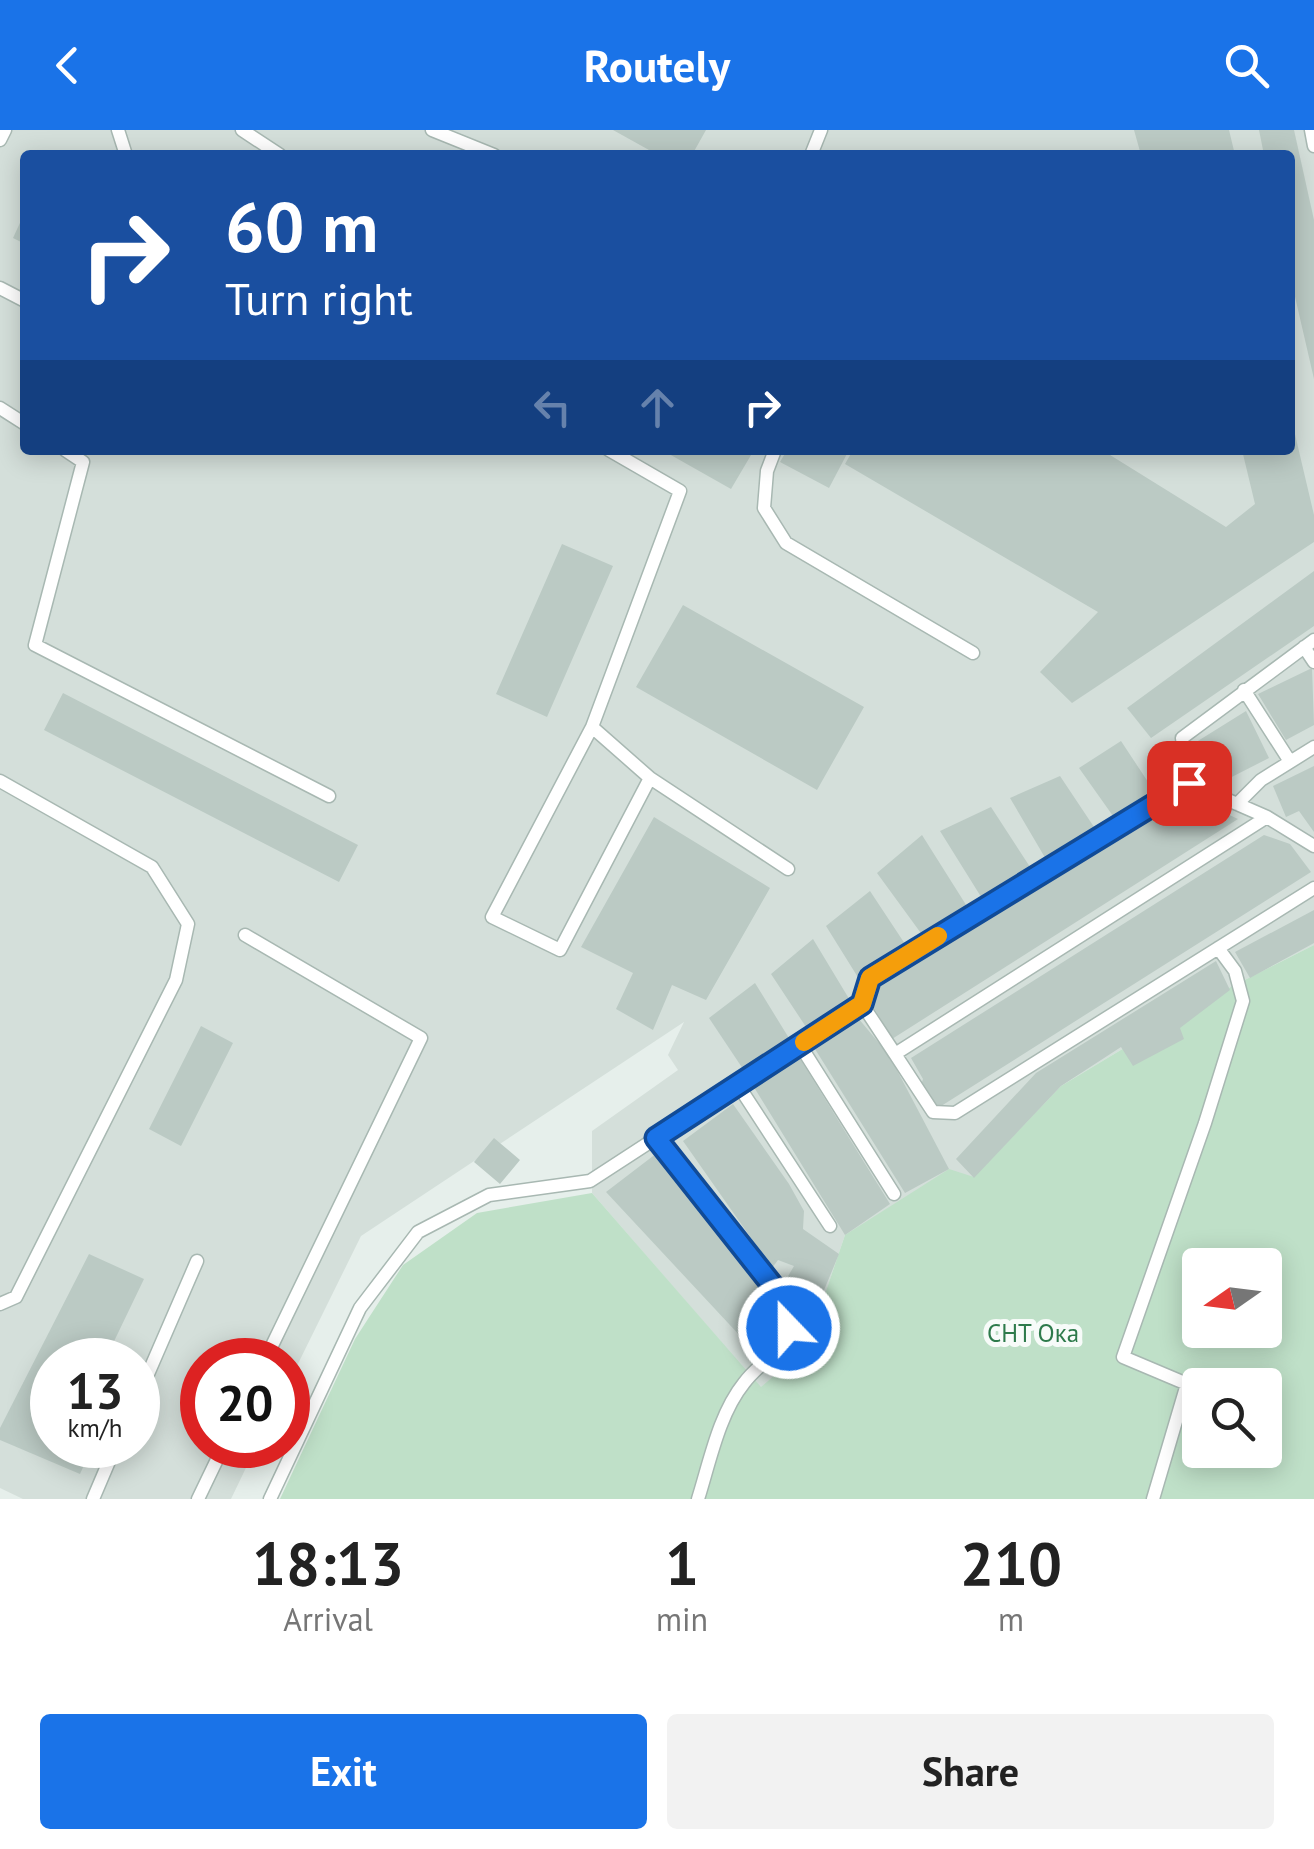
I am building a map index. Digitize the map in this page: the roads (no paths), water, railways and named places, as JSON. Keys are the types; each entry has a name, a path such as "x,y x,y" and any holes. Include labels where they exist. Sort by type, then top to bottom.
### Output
{"lane":[{"path":"0,140 5,130"},
{"path":"242,130 272,150"},
{"path":"432,130 482,150"},
{"path":"1310,130 1314,146"},
{"path":"72,455 83,462 35,645 328,796"},
{"path":"617,455 680,492 592,727 492,917 560,950 650,778"},
{"path":"772,455 764,508 786,543 974,653"},
{"path":"1189,783 1182,738 1309,643 1314,662"},
{"path":"1244,690 1289,760"},
{"path":"592,727 650,778 788,869"},
{"path":"1238,804 1261,780 1314,747"},
{"path":"0,780 152,867 188,924 176,980 16,1296 0,1304"},
{"path":"1189,783 1266,817 1314,846"},
{"path":"270,1499 360,1308 418,1232 490,1195 590,1181 862,1004 870,978 1189,783"},
{"path":"895,1054 1266,817"},
{"path":"862,1004 932,1112 955,1114 1314,888"},
{"path":"245,935 420,1038 276,1338"},
{"path":"1152,1499 1187,1384 1124,1357 1206,1123 1243,1001 1235,971 1218,948"},
{"path":"800,1045 894,1194"},
{"path":"738,1085 830,1226"},
{"path":"656,1138 790,1312 789,1328 780,1346 744,1382 728,1408 698,1499"},
{"path":"160,1347 198,1260"},
{"path":"93,1499 106,1468"},
{"path":"198,1499 213,1468"}],"park label":[{"name":"СНТ Ока","path":"1033,1333"}]}
